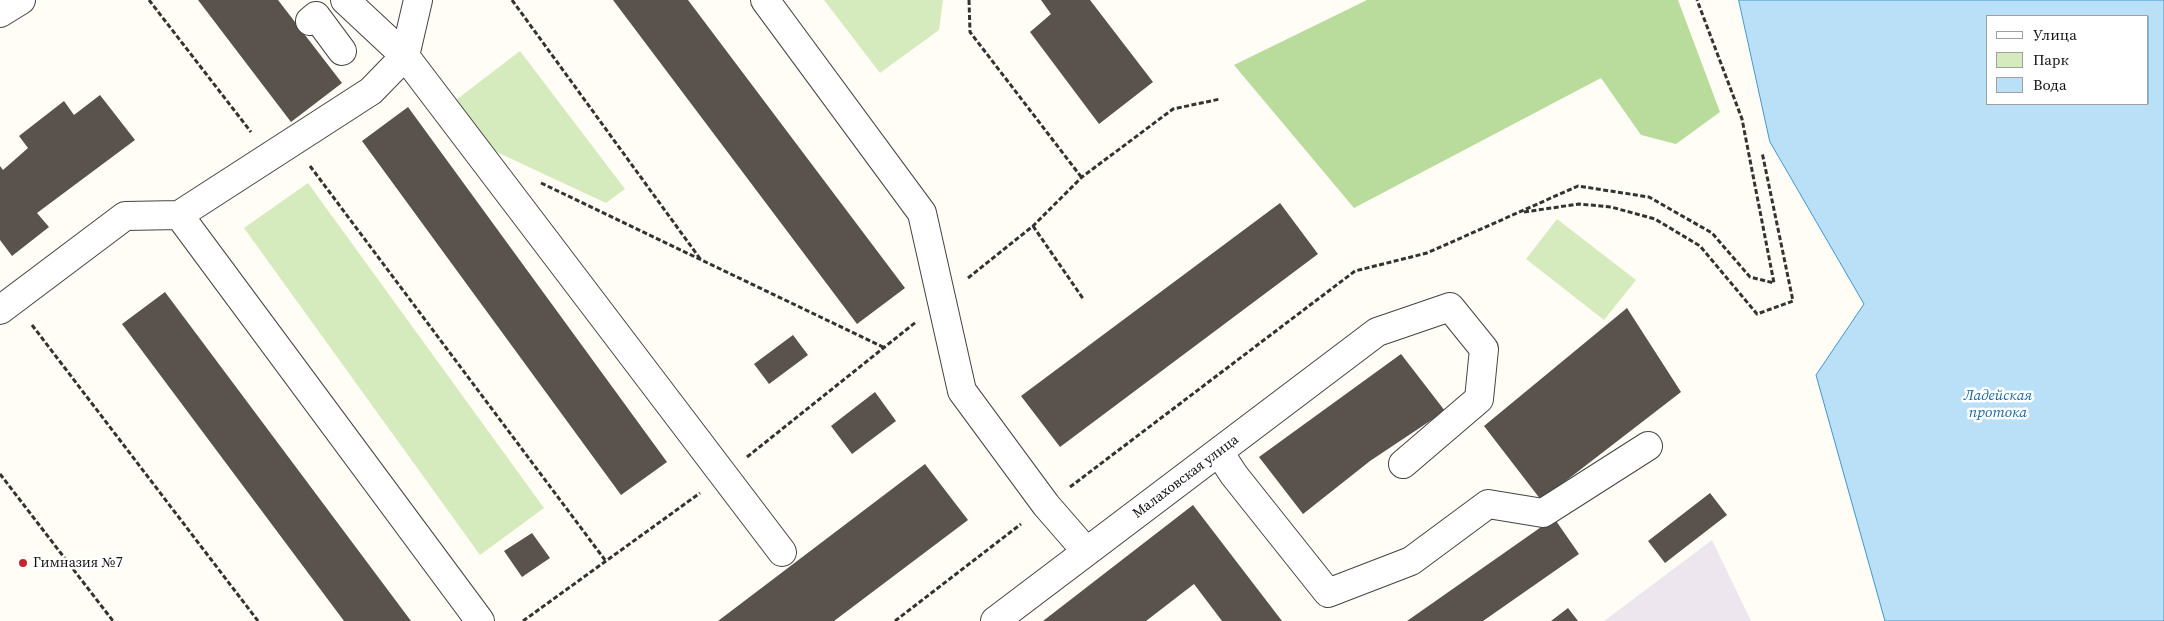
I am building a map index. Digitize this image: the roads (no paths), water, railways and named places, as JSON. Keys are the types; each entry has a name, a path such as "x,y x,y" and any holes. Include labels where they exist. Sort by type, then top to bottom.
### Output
{"street":[{"path":"0,13 21,0"},
{"path":"339,0 313,19 342,51"},
{"path":"345,0 405,56 782,552"},
{"path":"7,305 125,216 179,215 371,90 405,56 418,0"},
{"path":"765,0 922,213 962,391 1046,505 1086,551"},
{"path":"179,215 480,621"},
{"name":"Малаховская улица","path":"995,621 1377,332 1450,308 1484,348 1479,399 1403,464"},
{"path":"1219,452 1234,475 1328,593 1411,560 1488,504 1543,513 1648,446"}],"water":[{"name":"Ладейская протока","path":"1739,0 2164,0 2164,621 1885,621 1816,375 1864,304 1770,142"}],"place":[{"name":"Гимназия №7","path":"23,563"}]}
